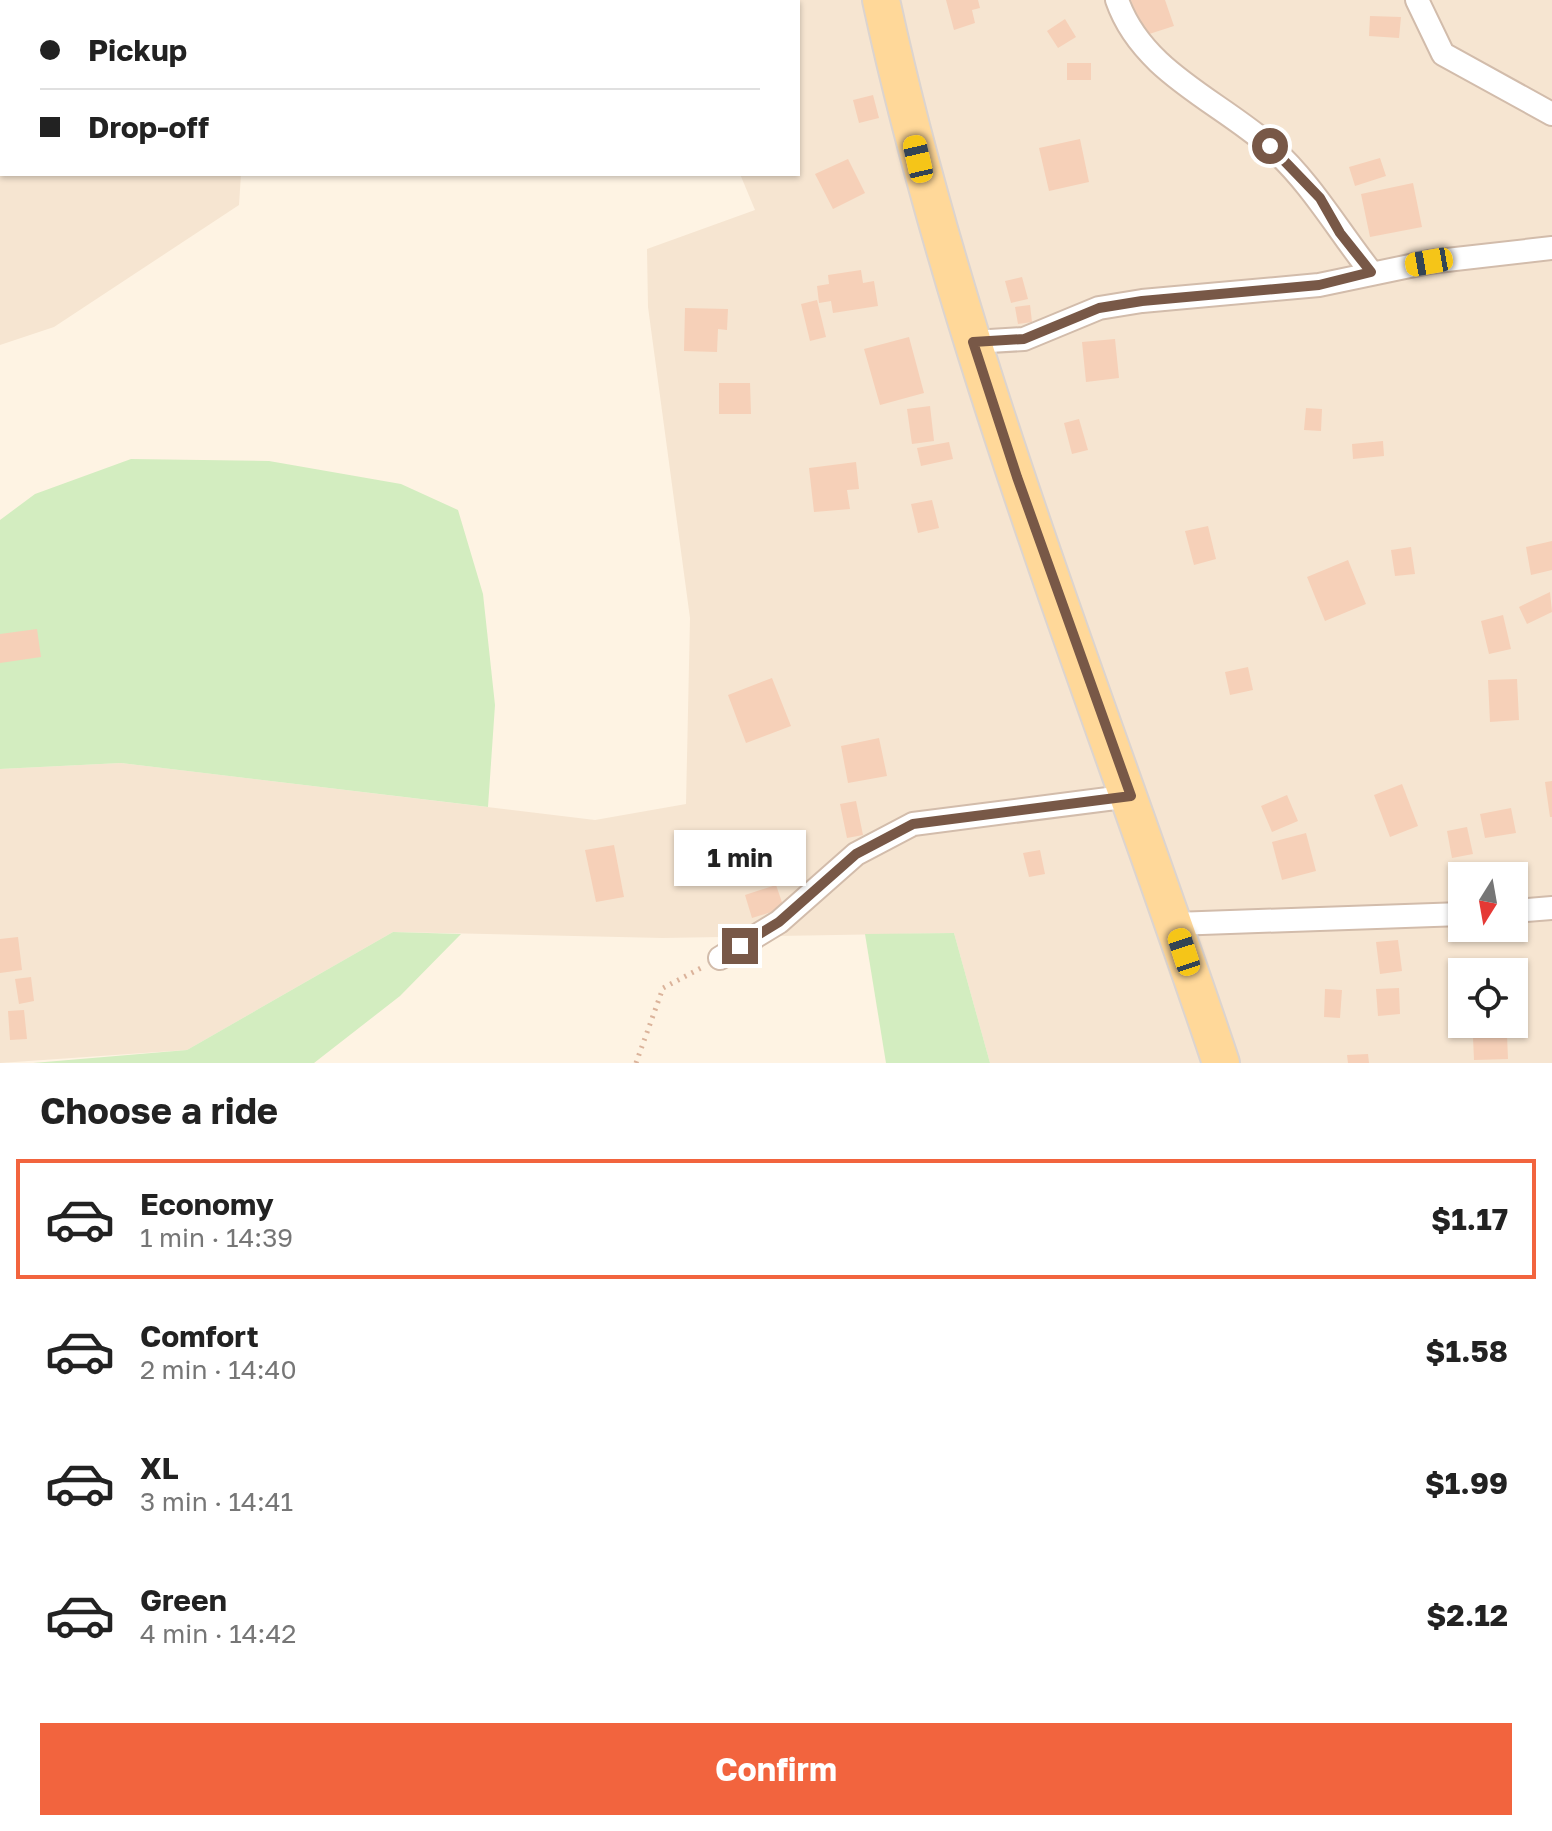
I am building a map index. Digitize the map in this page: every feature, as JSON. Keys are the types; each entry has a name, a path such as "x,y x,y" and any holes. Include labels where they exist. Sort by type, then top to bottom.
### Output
{"main road":[{"path":"881,0 918,159 973,342 1221,1063"}],"street":[{"path":"1117,0 1124,21 1164,69 1270,146 1320,198 1340,233 1371,272"},
{"path":"1417,0 1443,54 1552,114"},
{"path":"973,342 1024,339 1099,308 1142,301 1306,287 1371,272 1552,248"},
{"path":"720,958 779,922 856,854 913,824 1131,796"},
{"path":"1528,910 1552,908"},
{"path":"1174,924 1448,914"}],"path":[{"path":"636,1063 663,988 720,958"}],"shaded area":[{"path":"800,0 1552,0 1552,1063 990,1063 954,933 663,938 393,932 187,1050 0,1063 0,769 121,763 595,820 686,804 690,618 648,307 647,249 755,210 741,176 800,176"},
{"path":"0,176 241,176 239,205 54,327 0,345"}],"green space":[{"path":"131,459 269,461 401,484 458,510 483,594 495,705 488,807 121,763 0,769 0,520 35,494"},
{"path":"393,932 461,934 400,996 314,1063 33,1063 187,1050"},
{"path":"954,933 990,1063 886,1063 865,934"}],"building":[{"path":"946,0 978,0 980,8 972,10 975,23 954,30"},
{"path":"1131,0 1165,0 1174,26 1143,36"},
{"path":"1370,16 1401,17 1399,38 1369,36"},
{"path":"1065,19 1076,37 1058,48 1047,31"},
{"path":"1067,63 1091,63 1091,80 1067,80"},
{"path":"873,95 879,118 859,123 853,100"},
{"path":"1080,139 1089,182 1049,191 1039,148"},
{"path":"1380,158 1386,176 1355,186 1349,167"},
{"path":"848,159 865,193 833,209 815,174"},
{"path":"1413,183 1422,227 1370,237 1361,194"},
{"path":"861,270 863,283 874,281 878,306 833,313 831,301 819,303 817,286 829,284 828,275"},
{"path":"1022,277 1028,299 1011,303 1005,281"},
{"path":"817,300 826,337 810,341 801,304"},
{"path":"1030,305 1032,322 1018,324 1015,307"},
{"path":"685,308 728,309 727,330 718,329 717,352 684,351"},
{"path":"909,337 924,393 880,405 864,349"},
{"path":"1115,339 1119,378 1086,382 1082,342"},
{"path":"719,383 750,383 751,414 719,414"},
{"path":"930,406 934,441 912,444 907,409"},
{"path":"1306,408 1322,409 1321,431 1304,430"},
{"path":"1079,419 1088,450 1072,454 1064,423"},
{"path":"1383,441 1384,456 1353,459 1352,444"},
{"path":"949,442 953,459 921,466 917,448"},
{"path":"856,462 859,489 847,490 850,509 814,512 809,468"},
{"path":"932,500 939,528 918,533 911,504"},
{"path":"1208,526 1216,559 1194,565 1185,531"},
{"path":"1552,541 1552,570 1531,575 1526,547"},
{"path":"1411,547 1415,574 1395,576 1391,550"},
{"path":"1348,560 1366,604 1325,621 1307,577"},
{"path":"1550,592 1552,612 1527,624 1519,607"},
{"path":"1503,615 1511,649 1489,654 1481,621"},
{"path":"37,629 41,657 0,663 0,634"},
{"path":"1248,667 1253,690 1230,695 1225,672"},
{"path":"772,678 791,726 746,743 728,695"},
{"path":"1517,679 1519,720 1490,722 1488,680"},
{"path":"879,738 887,776 848,783 841,746"},
{"path":"1552,781 1552,817 1550,817 1545,782"},
{"path":"1402,784 1418,826 1390,837 1374,795"},
{"path":"1287,795 1298,821 1272,832 1261,806"},
{"path":"856,801 863,835 847,838 840,804"},
{"path":"1511,808 1516,833 1485,838 1480,814"},
{"path":"1467,827 1473,854 1452,858 1447,831"},
{"path":"1306,833 1316,871 1282,880 1272,842"},
{"path":"614,845 624,897 596,902 585,850"},
{"path":"1040,850 1045,874 1029,877 1023,853"},
{"path":"776,853 782,878 768,882 761,856"},
{"path":"776,885 784,908 752,918 745,895"},
{"path":"18,937 22,970 0,973 0,939"},
{"path":"1398,940 1402,971 1380,974 1376,942"},
{"path":"31,977 34,1001 19,1004 15,979"},
{"path":"1399,988 1400,1014 1378,1016 1376,989"},
{"path":"1325,989 1342,990 1340,1018 1324,1017"},
{"path":"24,1010 27,1039 10,1040 8,1011"},
{"path":"1473,1038 1507,1038 1508,1059 1474,1060"},
{"path":"1368,1054 1369,1063 1348,1063 1347,1055"}],"route":[{"path":"740,946 779,922 856,854 913,824 1070,801 1131,796 1017,477 973,342 1024,339 1099,308 1142,301 1319,285 1371,272 1340,233 1320,198 1270,146"}]}
